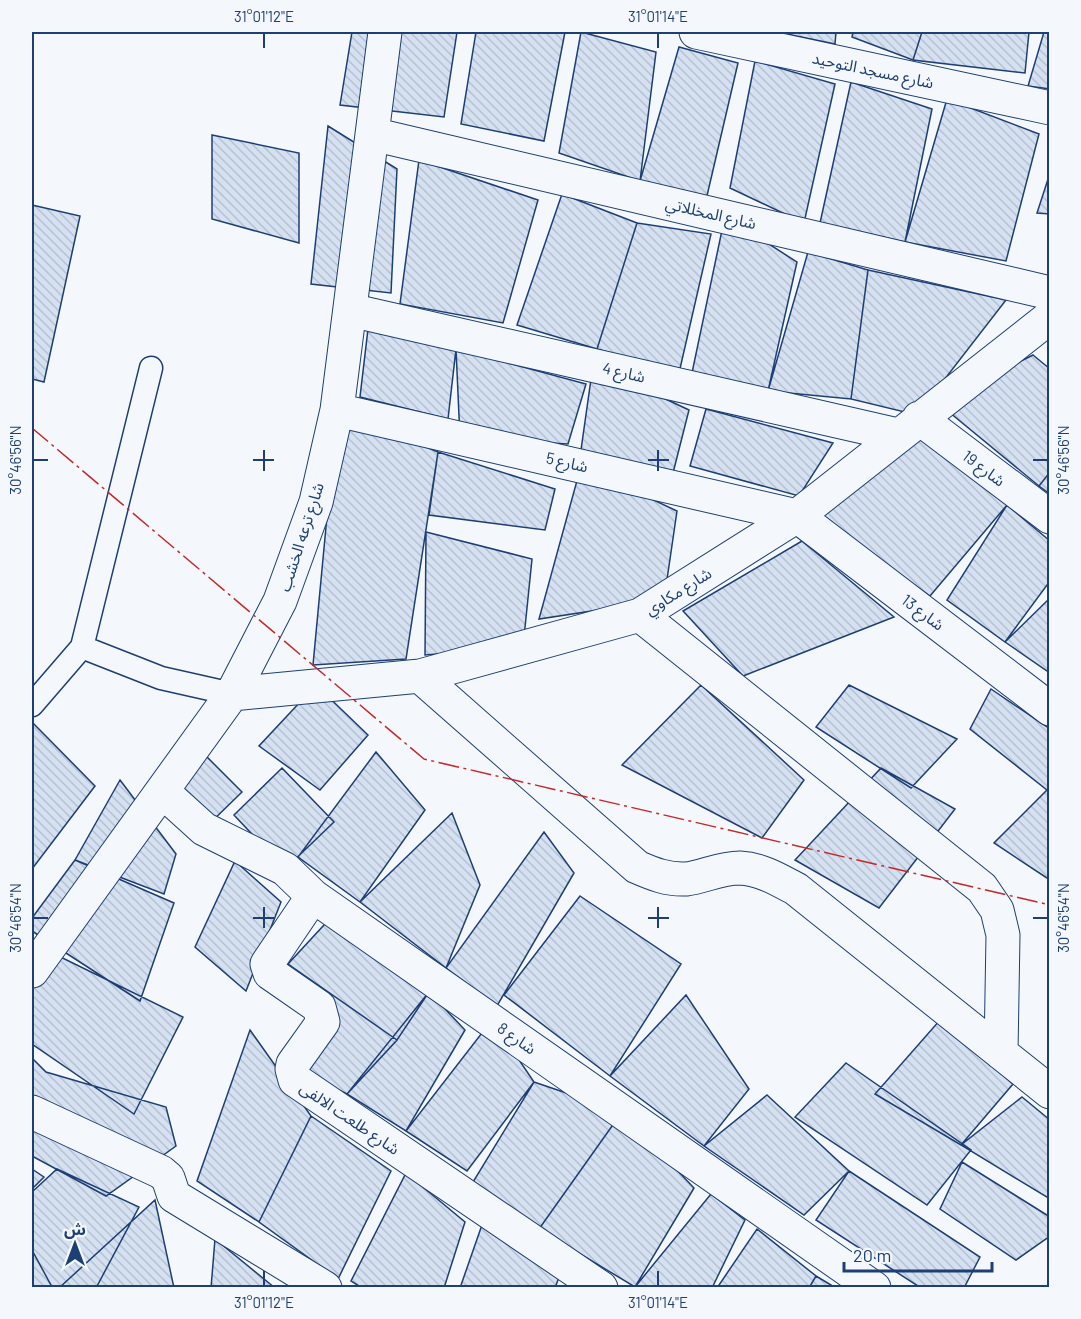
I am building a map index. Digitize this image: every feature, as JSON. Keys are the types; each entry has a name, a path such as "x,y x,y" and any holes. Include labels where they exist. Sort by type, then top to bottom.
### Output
{"street":[{"name":"شارع ترعه الخشب","path":"32,971 232,694 280,601 315,502 337,410 385,32"},
{"name":"شارع مسجد التوحيد","path":"696,32 1050,108"},
{"name":"شارع المخللاتي","path":"372,134 1050,293"},
{"name":"شارع 4","path":"350,310 908,426"},
{"name":"شارع مكاوي","path":"232,694 420,676 640,615 797,516 908,426 1042,333"},
{"name":"شارع 5","path":"337,410 797,516"},
{"name":"شارع 19","path":"908,426 1050,517"},
{"name":"شارع 13","path":"797,516 1050,709"},
{"path":"640,615 982,888 997,910 1004,935 1001,1053"},
{"path":"420,676 637,867 661,877 687,879 711,871 741,868 770,875 796,890 1050,1092"},
{"name":"شارع 8","path":"162,791 204,829 285,869 313,896 874,1287"},
{"name":"شارع طلعت الالفى","path":"313,896 267,964 270,973 319,1007 323,1017 323,1022 294,1064 292,1069 295,1080 601,1287"},
{"path":"32,1112 161,1172 168,1178 174,1197 325,1287"}],"lane":[{"path":"32,705 82,647 151,368"},
{"path":"82,647 161,678 232,694"}],"building":[{"path":"352,32 457,32 444,117 340,105"},
{"path":"476,32 565,32 544,141 461,124"},
{"path":"581,32 656,52 640,181 559,153"},
{"path":"777,32 836,32 835,44"},
{"path":"853,32 922,32 913,60 852,37"},
{"path":"922,32 1029,32 1025,73 913,60"},
{"path":"1044,32 1050,32 1050,89 1028,86"},
{"path":"679,47 738,63 706,200 640,181"},
{"path":"755,61 835,84 804,223 730,188"},
{"path":"851,82 932,109 905,242 820,223"},
{"path":"947,99 1039,134 1006,261 905,242"},
{"path":"328,126 397,169 391,293 311,284"},
{"path":"212,135 299,153 299,243 212,219"},
{"path":"419,160 538,200 503,323 400,304"},
{"path":"1050,173 1050,214 1037,213"},
{"path":"562,194 637,223 597,349 517,325"},
{"path":"32,205 80,216 44,382 32,379"},
{"path":"725,216 797,262 768,391 689,387"},
{"path":"637,223 711,234 679,373 597,349"},
{"path":"808,252 868,270 851,399 768,391"},
{"path":"868,270 1006,300 917,415 851,399"},
{"path":"368,329 456,349 448,419 360,397"},
{"path":"456,349 586,384 568,444 460,438"},
{"path":"1033,355 1050,369 1050,472 1039,486 938,403"},
{"path":"593,365 689,410 673,473 581,450"},
{"path":"706,409 833,443 799,496 690,466"},
{"path":"337,410 438,452 406,659 313,665"},
{"path":"917,436 1007,505 930,596 818,517"},
{"path":"438,452 555,489 545,530 429,515"},
{"path":"581,466 677,511 664,600 539,619"},
{"path":"1050,472 1050,494 1039,486"},
{"path":"1007,505 1050,541 1050,581 1005,642 947,600"},
{"path":"426,532 532,559 523,647 425,655"},
{"path":"802,541 894,617 743,676 683,611"},
{"path":"1050,598 1050,673 1005,642"},
{"path":"316,685 368,735 320,790 259,746"},
{"path":"701,685 804,780 762,838 622,765"},
{"path":"849,685 957,739 911,788 816,727"},
{"path":"991,689 1050,729 1050,787 1047,790 970,729"},
{"path":"32,722 95,786 32,869"},
{"path":"198,748 242,792 204,829 160,786"},
{"path":"376,752 425,810 360,902 298,857"},
{"path":"282,768 334,822 285,869 234,815"},
{"path":"881,768 955,809 879,908 795,860"},
{"path":"120,780 176,854 164,894 75,860"},
{"path":"1047,790 1050,792 1050,880 994,843"},
{"path":"452,813 480,885 446,968 360,902"},
{"path":"544,832 574,873 497,1006 446,968"},
{"path":"75,860 174,903 140,1001 32,931 32,918"},
{"path":"235,861 281,902 246,991 195,947"},
{"path":"580,896 681,964 610,1076 504,995"},
{"path":"336,912 429,992 397,1040 288,964"},
{"path":"32,943 183,1017 134,1114 32,1044"},
{"path":"324,989 397,1040 347,1094 279,1061"},
{"path":"429,992 465,1030 406,1131 347,1094"},
{"path":"686,995 749,1089 704,1146 610,1076"},
{"path":"492,1020 534,1082 467,1171 406,1131"},
{"path":"940,1020 1013,1084 961,1145 875,1094"},
{"path":"250,1030 311,1116 259,1222 197,1181"},
{"path":"32,1058 46,1072 166,1107 176,1146 106,1196 32,1156"},
{"path":"846,1063 971,1150 927,1205 795,1117"},
{"path":"534,1082 622,1112 539,1229 473,1182"},
{"path":"767,1095 849,1171 804,1215 704,1146"},
{"path":"1022,1097 1050,1120 1050,1199 961,1145"},
{"path":"622,1112 694,1188 635,1287 539,1229"},
{"path":"311,1116 391,1171 338,1279 259,1222"},
{"path":"962,1162 1050,1217 1050,1236 1016,1260 940,1209"},
{"path":"32,1169 44,1177 32,1189"},
{"path":"57,1169 139,1207 96,1288 52,1287 32,1250 32,1192"},
{"path":"849,1171 980,1257 964,1288 921,1288 816,1220"},
{"path":"406,1173 465,1222 444,1288 362,1288 351,1281"},
{"path":"711,1194 745,1220 712,1288 635,1287"},
{"path":"155,1200 174,1288 59,1288"},
{"path":"483,1222 559,1277 555,1288 460,1288"},
{"path":"757,1229 816,1276 809,1288 717,1288"},
{"path":"215,1239 275,1288 211,1288"},
{"path":"32,1250 52,1287 51,1288 32,1288"},
{"path":"816,1276 836,1288 809,1288"}],"power":[{"path":"32,428 424,759 1050,905"}]}
